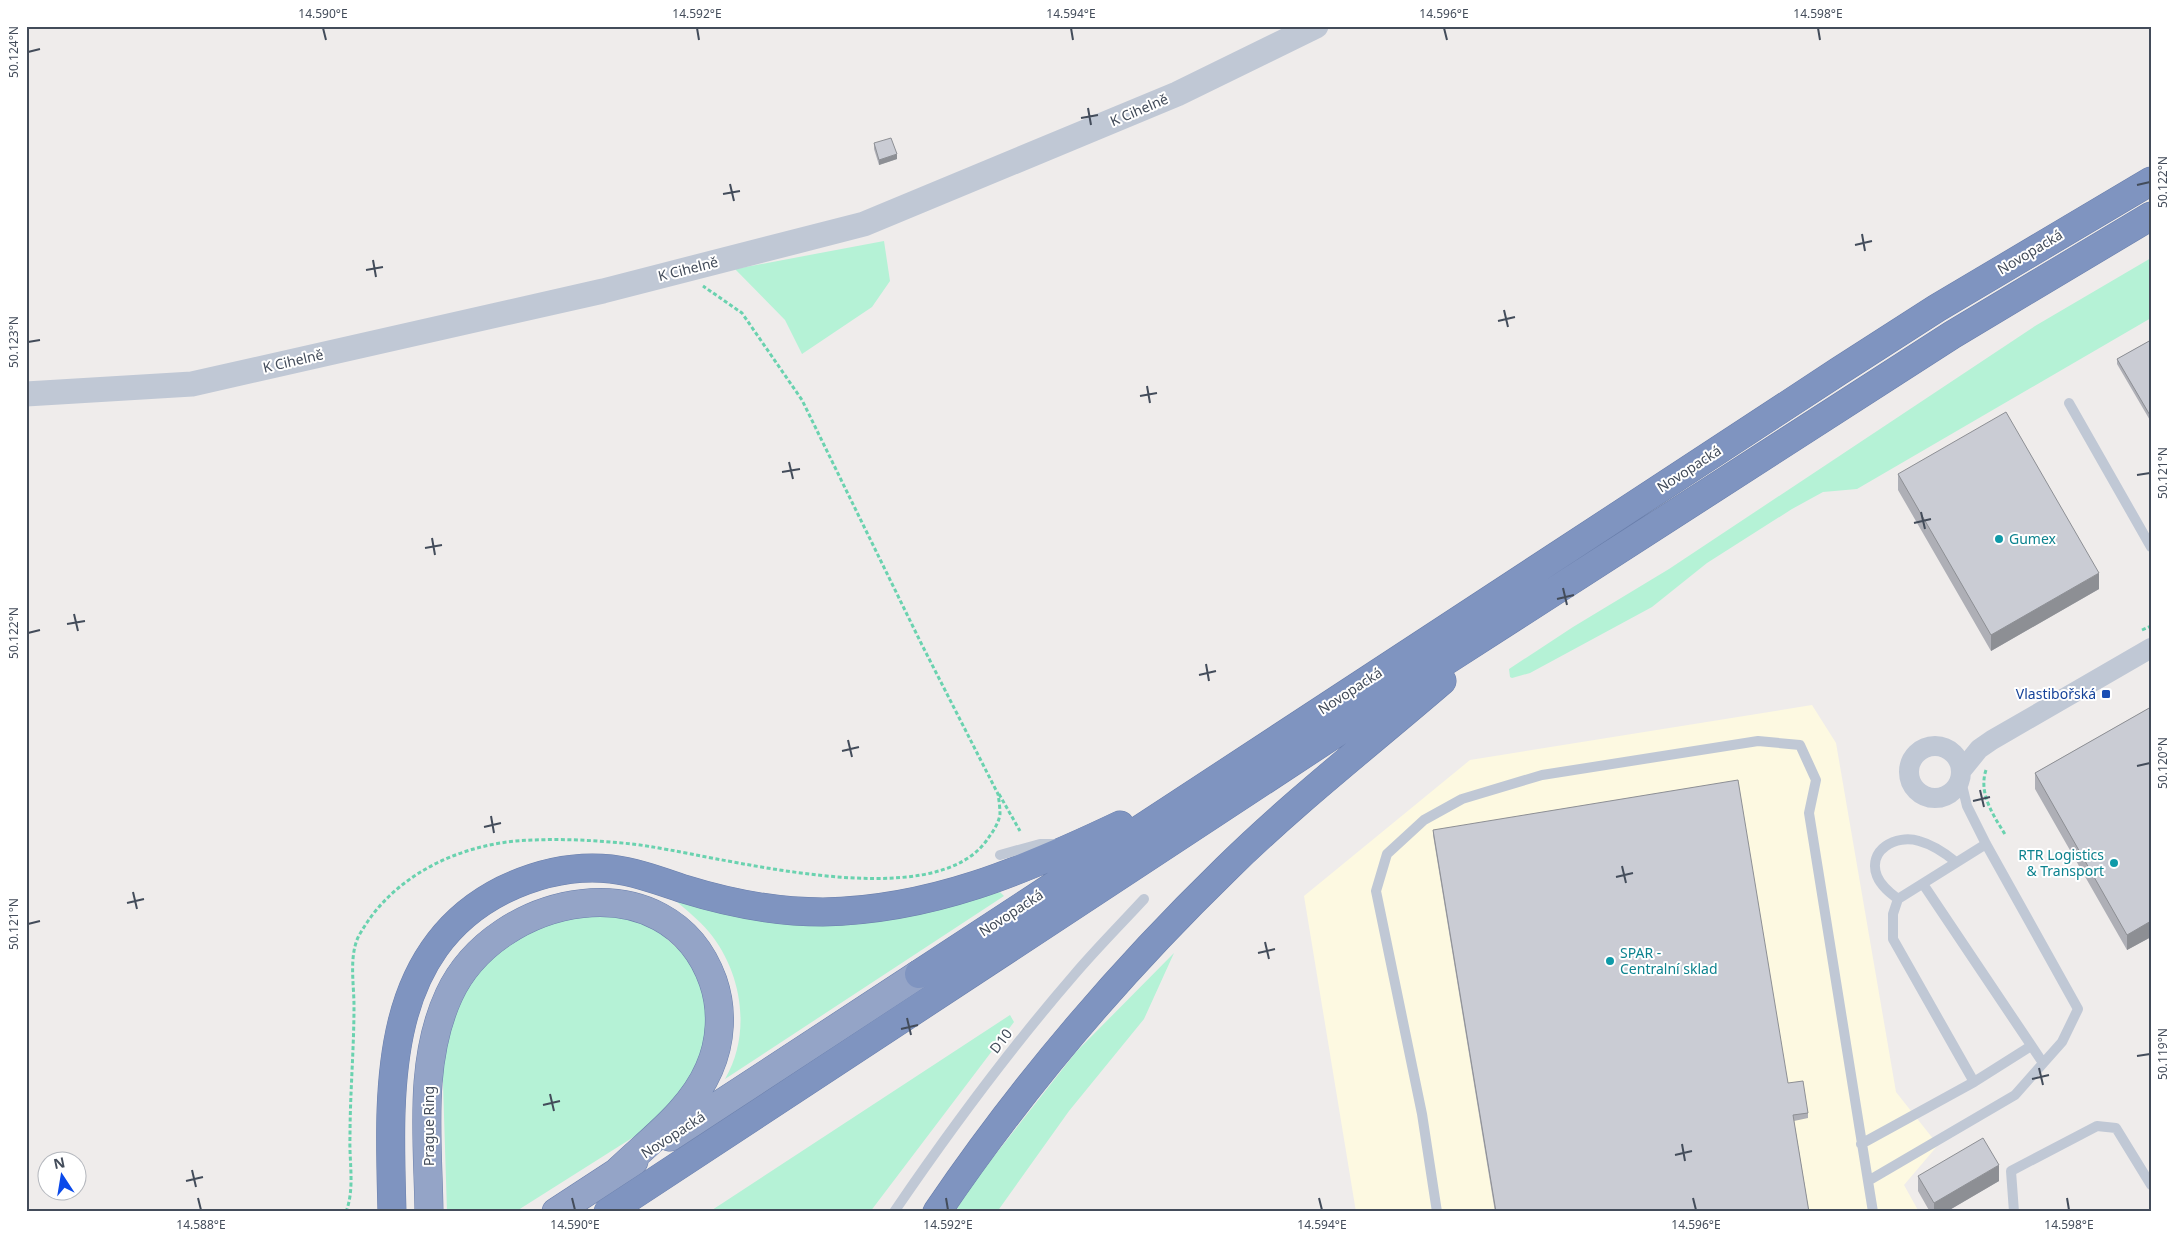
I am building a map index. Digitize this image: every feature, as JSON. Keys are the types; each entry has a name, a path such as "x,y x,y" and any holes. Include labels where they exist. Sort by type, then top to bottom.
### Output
{"highway":[{"name":"Novopacká","path":"556,1212 1863,355 2151,181"},
{"name":"Novopacká","path":"608,1212 1952,334 2151,216"},
{"path":"937,1212 974,1156 1061,1046 1179,916 1227,868 1303,799 1524,612"},
{"path":"392,1212 390,1119 392,1072 409,997 429,956 453,927 475,907 489,898 527,880 572,870 612,869 733,902 762,907 801,911 854,910 899,906 936,898 978,885 1079,845 1210,783"},
{"name":"Prague Ring","path":"430,1212 428,1100 434,1040 450,994 468,965 490,943 530,917 573,904 611,904 649,913 675,928 696,950 710,974 718,1001 718,1042 709,1070 695,1094 676,1116 618,1171"}],"street":[{"name":"K Cihelně","path":"26,394 192,384 682,271 864,224 1178,94 1316,26"},
{"path":"1961,776 1979,749 1992,740 2151,648"}],"lane":[{"path":"2069,403 2151,547"},
{"path":"1437,1212 1422,1114 1376,891 1387,854 1424,820 1462,799 1542,775 1758,741 1800,745 1816,780 1809,813 1873,1212"},
{"path":"1868,1181 2015,1094 2062,1042 2078,1009 1986,844 1967,806 1961,776"},
{"path":"1898,899 1878,878 1874,866 1876,856 1883,847 1893,841 1918,840 1938,848 1956,862"},
{"path":"1000,855 1040,844 1079,845"},
{"path":"1974,1082 1893,939 1893,914 1898,899 1986,844"},
{"path":"1923,884 2043,1063"},
{"name":"D10","path":"894,1212 931,1157 1012,1050 1074,974 1144,899"},
{"path":"1861,1144 1974,1082 2031,1046"},
{"path":"2014,1212 2011,1171 2097,1126 2116,1128 2151,1185"}],"path":[{"path":"682,271 742,313 802,400 922,645 998,794 1020,831"},
{"path":"1990,761 1984,778 1988,807 2006,836"},
{"path":"346,1212 351,1198 350,1136 354,1030 353,951 360,933 377,910 403,884 434,863 480,847 558,839 633,844 752,866 852,879 916,875 943,870 974,856 995,828 1000,815 998,794"}],"shaded area":[{"path":"1812,705 1836,743 1896,1092 1938,1145 1904,1185 1919,1212 1356,1212 1304,896 1470,760"}],"green space":[{"path":"884,241 890,281 872,307 802,354 785,320 735,269"},
{"path":"2151,258 2151,318 1857,489 1823,492 1792,509 1707,563 1652,607 1530,673 1510,677 1509,669 1573,627 1669,569 2035,326"},
{"path":"1000,892 1004,896 725,1079 739,1042 741,1023 740,1003 736,984 729,965 709,932 675,900 867,922 938,910"},
{"path":"607,910 646,920 699,968 709,1031 695,1078 651,1126 515,1212 447,1212 442,1051 461,985 538,921"},
{"path":"1174,953 1144,1019 1069,1111 997,1212 955,1212 973,1183 1076,1052"},
{"path":"1010,1015 1014,1022 870,1212 709,1212"}],"building":[{"path":"891,138 897,154 879,160 874,143"},
{"path":"2151,340 2151,417 2117,359"},
{"name":"Gumex","path":"2006,412 2099,573 1991,635 1898,474"},
{"name":"RTR Logistics & Transport","path":"2151,707 2151,921 2127,935 2035,773"},
{"name":"SPAR - Centralní sklad","path":"1738,780 1788,1083 1803,1081 1808,1113 1793,1115 1809,1212 1496,1212 1433,830"},
{"path":"1983,1138 1999,1165 1934,1203 1918,1176"}],"place":[{"name":"Gumex","path":"1999,539"},
{"name":"Vlastibořská","path":"2106,694"},
{"name":"RTR Logistics & Transport","path":"2114,863"},
{"name":"SPAR - Centralní sklad","path":"1610,961"}]}
